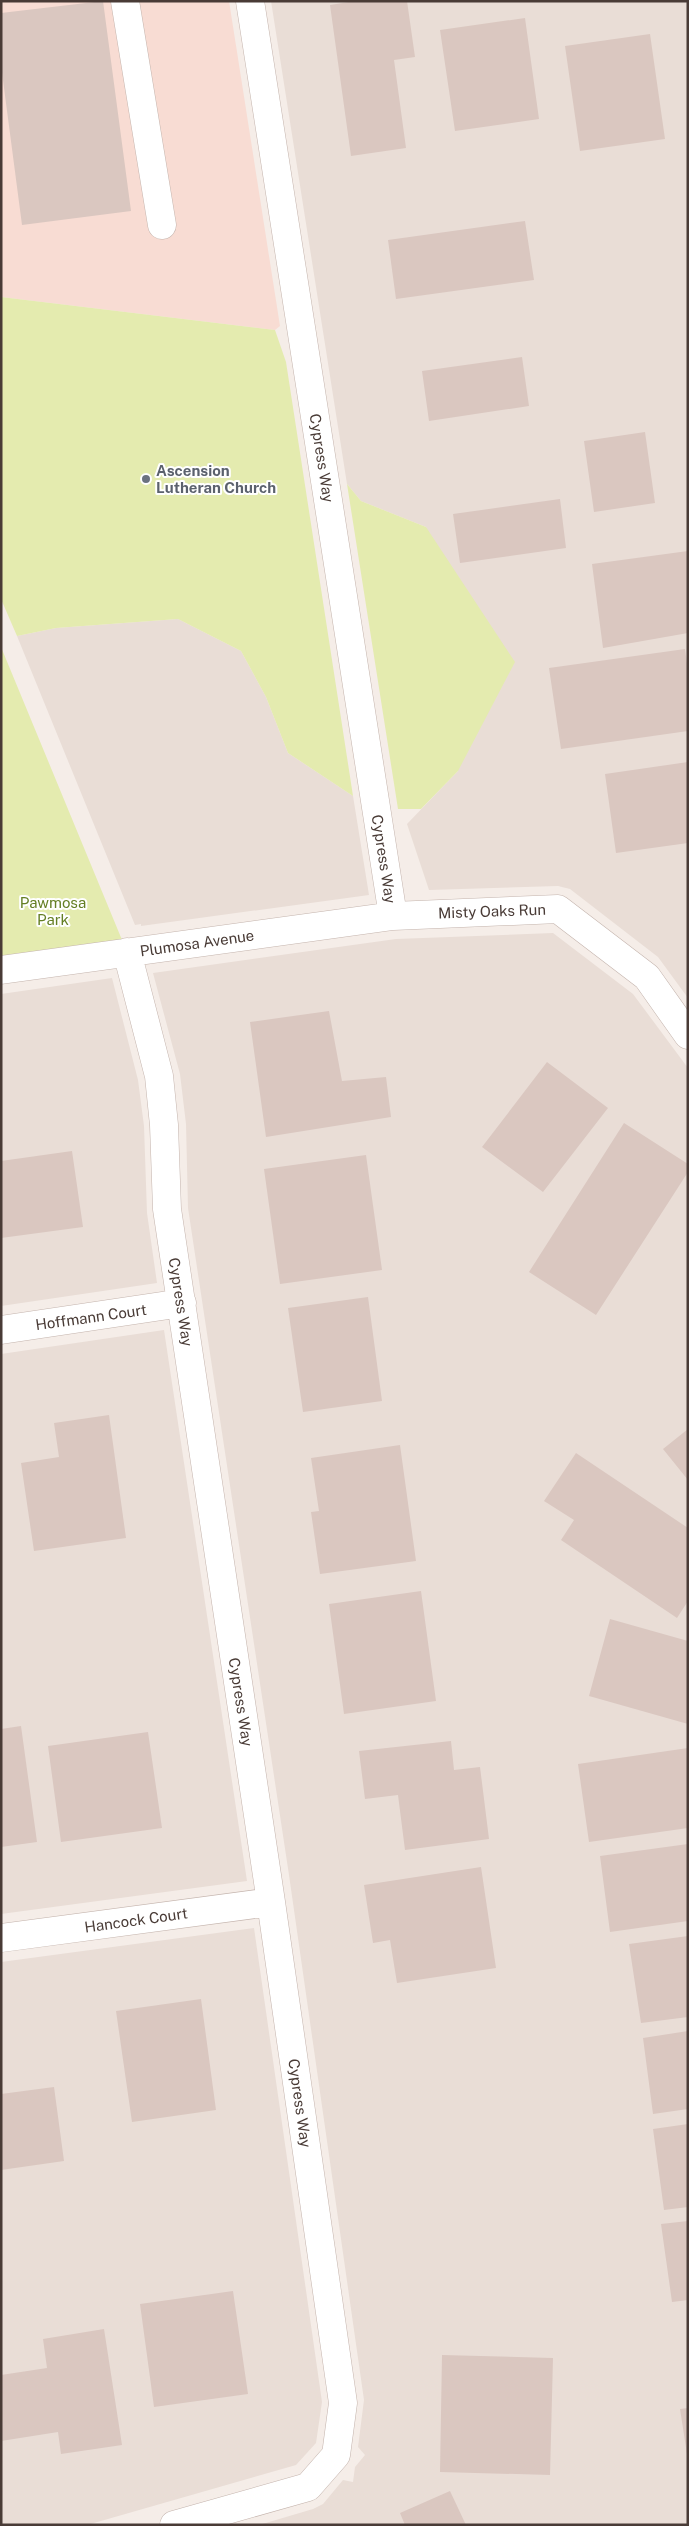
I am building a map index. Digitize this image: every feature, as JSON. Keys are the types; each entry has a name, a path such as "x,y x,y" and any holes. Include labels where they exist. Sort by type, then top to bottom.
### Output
{"street":[{"path":"125,1 162,225"},
{"name":"Cypress Way","path":"250,1 393,916"},
{"name":"Misty Oaks Run","path":"393,916 558,909 647,977 688,1035"},
{"name":"Plumosa Avenue","path":"1,970 393,916"},
{"name":"Cypress Way","path":"127,952 159,1076 164,1125 167,1209 271,1902 343,2403 336,2455 308,2487 174,2525"},
{"name":"Hoffmann Court","path":"1,1330 182,1304"},
{"name":"Hancock Court","path":"1,1938 271,1902"}],"shaded area":[{"path":"1,1 229,1 280,326 275,330 1,297"},
{"path":"271,1 688,1 688,998 658,957 570,889 558,886 429,890 407,824 458,771 426,527 361,501 347,484"},
{"path":"178,619 241,651 266,697 288,753 353,796 369,895 141,926 141,924 135,925 17,636 56,628"},
{"path":"553,933 633,994 688,1068 688,2525 259,2525 313,2509 323,2504 343,2480 353,2482 355,2467 365,2455 358,2447 364,2400 289,1875 188,1208 186,1124 180,1074 153,973 396,939"},
{"path":"112,978 138,1080 144,1126 147,1213 157,1283 1,1306 1,994"},
{"path":"164,1330 247,1881 1,1914 1,1354"},
{"path":"254,1928 322,2402 316,2443 296,2465 87,2525 1,2525 1,1962"}],"green space":[{"path":"1,297 275,330 286,362 353,796 288,753 266,697 241,651 178,619 56,628 17,636 1,599"},
{"path":"347,484 361,501 426,527 515,662 458,771 421,809 398,809"},
{"name":"Pawmosa Park","path":"1,647 127,952 1,970"}],"building":[{"path":"103,1 131,211 22,225 1,65 1,13"},
{"path":"355,1 407,1 415,57 394,60 406,148 351,156 330,5"},
{"path":"525,18 539,119 455,131 440,30"},
{"path":"650,34 665,139 580,151 565,46"},
{"path":"525,221 534,280 396,299 388,240"},
{"path":"522,357 529,406 429,421 422,371"},
{"path":"645,432 655,503 594,512 584,441"},
{"path":"560,499 566,548 460,563 453,514"},
{"path":"688,551 688,633 603,648 592,564"},
{"path":"685,649 688,671 688,731 561,749 549,668"},
{"path":"688,762 688,843 616,853 605,774"},
{"path":"329,1011 342,1081 386,1077 391,1117 266,1137 250,1022"},
{"path":"547,1062 608,1108 543,1192 482,1147"},
{"path":"624,1123 688,1164 688,1172 596,1315 529,1272"},
{"path":"72,1151 83,1227 1,1238 1,1161"},
{"path":"366,1155 382,1270 280,1284 264,1169"},
{"path":"368,1297 382,1401 303,1412 288,1308"},
{"path":"109,1415 126,1538 34,1551 21,1463 59,1457 54,1423"},
{"path":"688,1429 688,1480 663,1449"},
{"path":"400,1445 416,1561 320,1574 311,1512 319,1511 311,1458"},
{"path":"576,1453 688,1528 688,1601 677,1618 561,1540 574,1520 544,1501"},
{"path":"421,1591 436,1701 344,1714 329,1604"},
{"path":"610,1619 688,1641 688,1724 589,1696"},
{"path":"21,1726 37,1842 1,1847 1,1729"},
{"path":"148,1732 162,1828 61,1842 48,1746"},
{"path":"451,1741 454,1770 480,1767 489,1839 405,1850 398,1795 365,1799 359,1751"},
{"path":"688,1748 688,1828 589,1842 578,1764"},
{"path":"688,1844 688,1921 610,1932 600,1856"},
{"path":"481,1867 496,1968 397,1983 390,1940 373,1943 364,1885"},
{"path":"688,1936 688,2017 641,2023 629,1944"},
{"path":"201,1999 216,2110 132,2122 116,2011"},
{"path":"688,2031 688,2109 653,2114 643,2038"},
{"path":"54,2087 64,2161 1,2170 1,2094"},
{"path":"688,2124 688,2207 664,2210 653,2129"},
{"path":"688,2221 688,2300 672,2302 661,2224"},
{"path":"233,2291 248,2394 154,2407 140,2304"},
{"path":"104,2329 122,2445 61,2454 58,2432 1,2441 1,2375 47,2368 43,2339"},
{"path":"442,2355 553,2358 550,2475 440,2472"},
{"path":"688,2408 688,2454 687,2454 680,2409"},
{"path":"450,2491 466,2525 405,2525 400,2513"}],"place":[{"name":"Ascension Lutheran Church","path":"146,479"}]}
